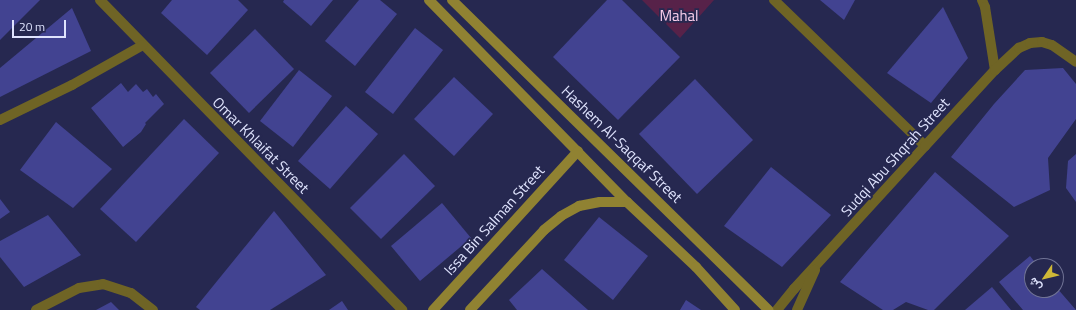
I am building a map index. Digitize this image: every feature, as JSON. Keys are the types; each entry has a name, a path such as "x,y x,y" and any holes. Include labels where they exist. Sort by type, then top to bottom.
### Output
{"street":[{"name":"Omar Khlaifat Street","path":"100,0 402,310"},
{"path":"429,0 627,202 696,267 734,310"},
{"name":"Hashem Al-Saqqaf Street","path":"452,0 769,310"},
{"path":"774,0 925,146"},
{"path":"982,0 985,7 995,70"},
{"name":"Sudqi Abu Shqrah Street","path":"777,310 794,289 995,70 1019,48 1030,43 1042,42 1052,45 1076,62"},
{"path":"0,120 72,85 143,45"},
{"name":"Issa Bin Salman Street","path":"433,310 578,151"},
{"path":"470,310 544,230 561,216 579,206 600,202 627,202"},
{"name":"Sudqi Abu Shqrah Street","path":"797,310 817,265"},
{"path":"36,310 79,288 103,284 131,293 153,310"}],"green space":[{"name":"Mahal","path":"642,0 714,0 680,38"}],"building":[{"path":"0,0 40,0 0,40"},
{"path":"172,0 238,0 248,10 207,55 161,13"},
{"path":"284,0 333,0 311,26 283,2"},
{"path":"359,0 380,0 397,14 355,66 325,41"},
{"path":"607,0 622,0 680,57 618,120 553,57"},
{"path":"820,0 855,0 844,20"},
{"path":"943,7 968,58 931,103 887,73"},
{"path":"72,8 91,51 0,97 0,68"},
{"path":"415,28 443,50 393,114 365,92"},
{"path":"255,29 294,69 249,113 210,73"},
{"path":"1063,68 1076,84 1076,119 1048,158 1050,190 1014,207 951,157 994,104 1025,70"},
{"path":"299,70 332,96 293,147 260,121"},
{"path":"454,77 493,114 454,156 414,119"},
{"path":"695,79 753,140 697,194 639,134"},
{"path":"121,83 128,92 136,84 143,92 147,89 153,97 156,94 164,104 145,123 146,124 141,132 123,147 91,108"},
{"path":"346,106 378,134 330,189 298,161"},
{"path":"184,119 219,153 136,242 100,209"},
{"path":"56,122 112,169 73,208 20,170"},
{"path":"404,154 435,186 381,239 350,208"},
{"path":"1076,154 1076,202 1066,188 1068,161"},
{"path":"771,167 831,215 782,267 724,226"},
{"path":"935,172 1009,236 934,310 928,310 906,302 893,310 883,310 840,282"},
{"path":"0,199 10,212 0,219"},
{"path":"442,203 471,238 420,281 391,246"},
{"path":"274,211 326,275 270,310 200,310 196,307"},
{"path":"48,215 81,255 24,287 0,257 0,241"},
{"path":"599,217 648,256 613,300 564,260"},
{"path":"1024,261 1024,298 1064,298 1064,296 1076,310 1023,310 999,282"},
{"path":"542,269 588,310 517,310 509,300"},
{"path":"992,287 1011,310 965,310"},
{"path":"686,300 701,310 680,310"},
{"path":"342,301 348,310 329,310"},
{"path":"111,302 119,310 96,310"}]}
